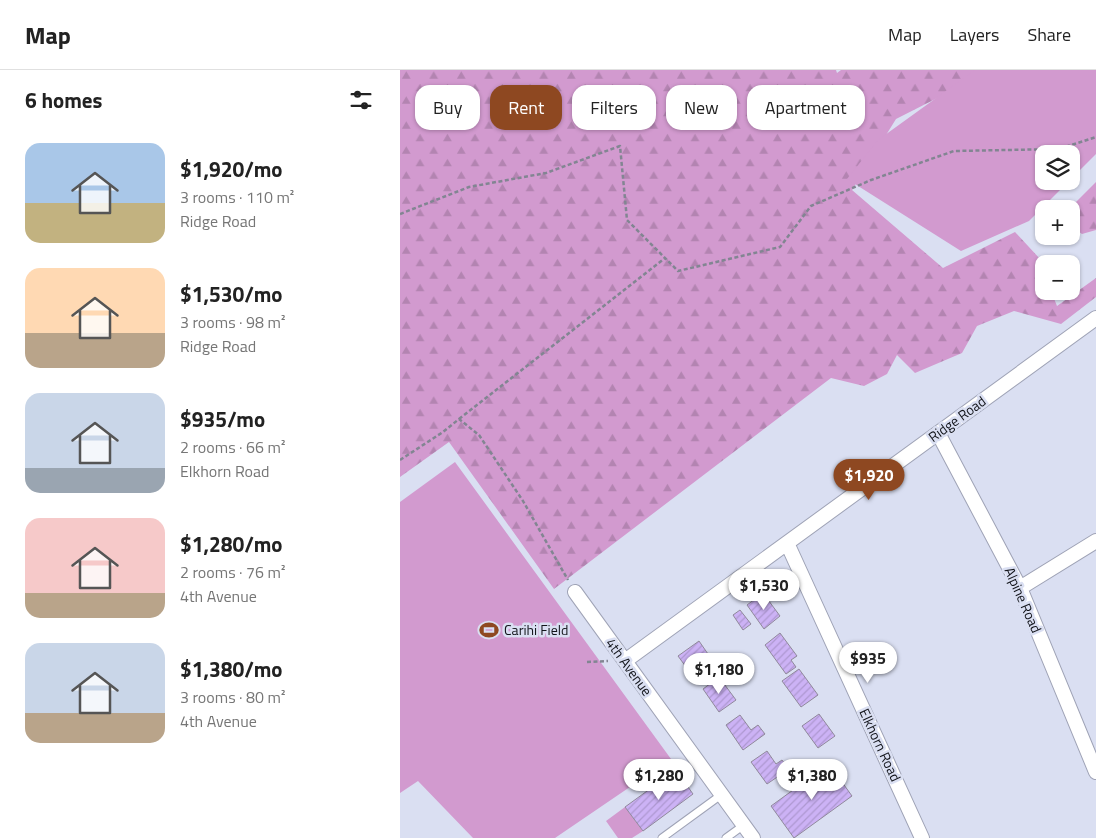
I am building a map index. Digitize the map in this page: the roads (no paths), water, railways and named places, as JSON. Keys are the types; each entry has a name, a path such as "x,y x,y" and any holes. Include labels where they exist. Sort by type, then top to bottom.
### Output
{"street":[{"name":"Ridge Road","path":"625,661 1096,318"},
{"name":"Alpine Road","path":"938,433 1020,588 1096,772"},
{"path":"1020,588 1096,541"},
{"name":"Elkhorn Road","path":"788,543 922,838"},
{"name":"4th Avenue","path":"575,592 753,838"}],"lane":[{"path":"662,838 721,794"},
{"path":"726,838 744,825"}],"place":[{"name":"Carihi Field","path":"489,630"}]}
